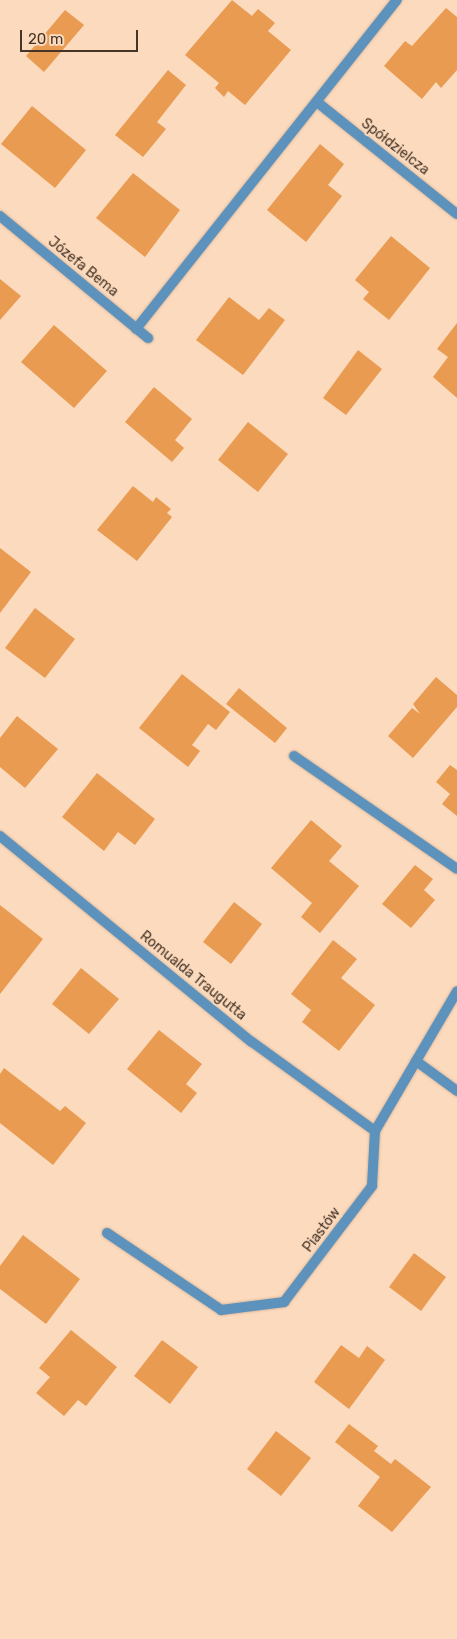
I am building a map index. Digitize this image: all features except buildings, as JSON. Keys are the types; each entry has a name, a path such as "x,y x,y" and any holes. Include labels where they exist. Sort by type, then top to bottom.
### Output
{"street":[{"path":"136,329 397,0"},
{"name":"Spółdzielcza","path":"317,102 457,214"},
{"name":"Józefa Bema","path":"0,216 148,338"},
{"path":"294,756 457,869"},
{"name":"Romualda Traugutta","path":"0,836 252,1042 375,1131"},
{"name":"Piastów","path":"107,1233 221,1310 284,1302 372,1186 375,1131 457,992"},
{"path":"416,1061 457,1091"}]}
